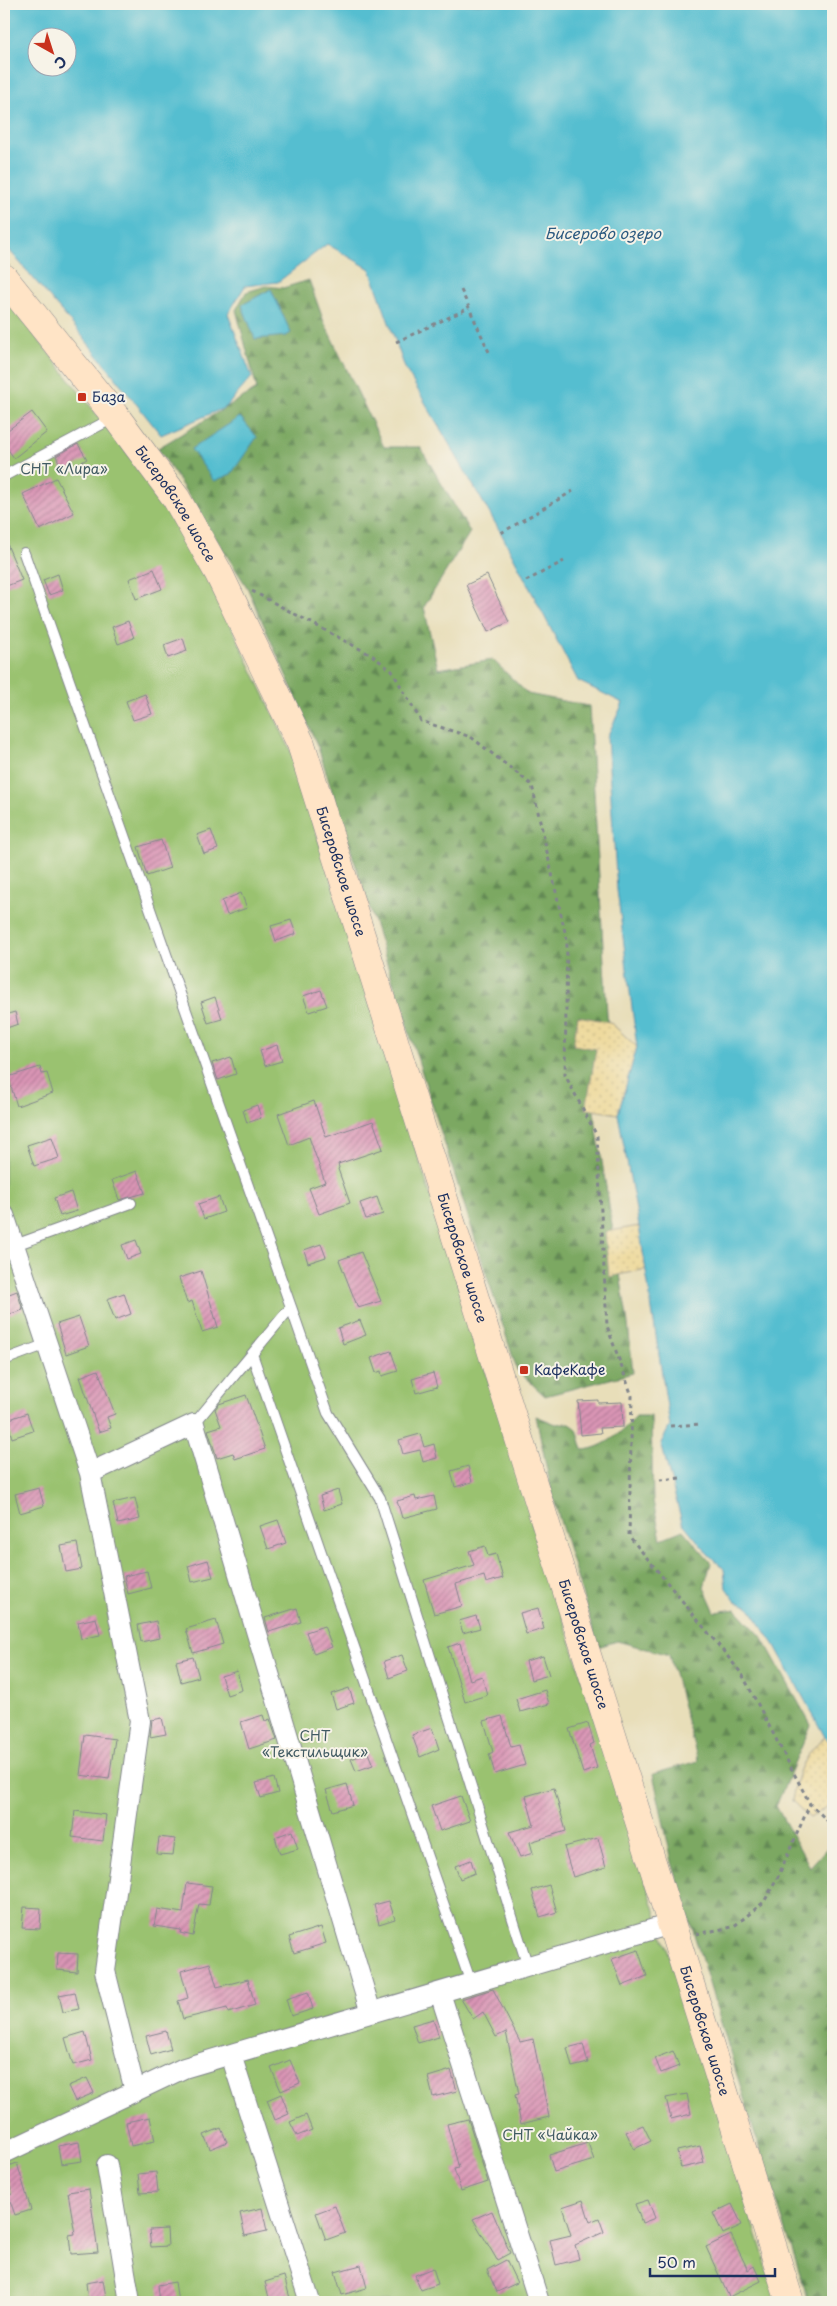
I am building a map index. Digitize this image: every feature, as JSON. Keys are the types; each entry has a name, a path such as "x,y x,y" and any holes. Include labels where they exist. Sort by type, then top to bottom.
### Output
{"main road":[{"name":"Бисеровское шоссе","path":"4,278 116,417 176,498 218,572 301,744 790,2302"}],"street":[{"path":"4,1215 9,1247 47,1344 90,1473 140,1721 105,1971 135,2091"},
{"path":"90,1473 194,1424 371,2013"},
{"path":"4,2153 184,2068 671,1924"},
{"path":"440,1993 539,2302"},
{"path":"232,2055 310,2302"},
{"path":"107,2165 130,2302"}],"lane":[{"path":"4,476 116,417"},
{"path":"24,553 328,1413 380,1498 528,1967"},
{"path":"9,1247 131,1203"},
{"path":"194,1424 291,1307"},
{"path":"4,1360 47,1344"},
{"path":"252,1354 471,1984"}],"path":[{"path":"461,290 489,352"},
{"path":"396,342 469,308"},
{"path":"501,533 573,491"},
{"path":"526,582 564,562"},
{"path":"245,587 373,656 392,671 421,721 471,737 532,785 567,941 565,1075 597,1136 607,1326 632,1396 629,1536 742,1674 810,1804 833,1826"},
{"path":"670,1426 701,1424"},
{"path":"660,1480 682,1478"},
{"path":"733,1927 764,1902 777,1879 810,1804"}],"green space":[{"path":"309,280 324,322 384,447 420,447 470,532 424,607 438,669 493,660 528,694 589,706 608,1031 590,1087 628,1324 633,1373 545,1396 517,1370 318,747 247,587 158,448 257,389 236,310 246,292 266,286 283,288"},
{"name":"СНТ «Текстильщик»","path":"4,296 167,504 208,578 290,749 778,2302 4,2302"},
{"path":"536,1416 556,1424 569,1423 577,1429 583,1450 606,1443 625,1428 636,1416 651,1416 653,1501 661,1539 683,1530 711,1563 704,1587 715,1612 736,1609 762,1637 811,1725 776,1806 810,1867 833,1841 833,2302 809,2302 759,2147 672,1862 653,1774 698,1761 669,1655 617,1641 598,1647 552,1494"}],"sand":[{"path":"578,1016 610,1022 637,1047 618,1114 586,1109 596,1049 573,1045"},
{"path":"639,1226 646,1269 609,1277 605,1232"},
{"path":"825,1737 833,1745 833,1803 810,1818 792,1801 796,1782 806,1758"}],"water":[{"name":"Бисерово озеро","path":"4,4 833,4 833,1745 825,1737 774,1644 748,1606 736,1602 726,1588 724,1569 708,1554 682,1522 661,1443 670,1426 639,1226 618,1114 637,1047 617,890 607,737 623,703 578,681 501,533 405,368 370,269 327,244 278,282 245,286 228,314 252,377 226,407 161,435 79,332 4,244"},
{"path":"271,289 291,333 286,336 255,339 242,305"},
{"path":"240,417 257,437 231,474 214,481 191,449"}],"building":[{"path":"32,412 47,432 14,458 4,444 4,433"},
{"path":"78,444 87,459 64,472 56,456"},
{"path":"56,478 74,513 40,530 23,494"},
{"path":"4,537 22,580 4,587"},
{"path":"154,569 162,589 136,599 129,579"},
{"path":"58,574 63,590 49,595 43,580"},
{"path":"487,575 509,622 488,632 466,585"},
{"path":"128,621 134,638 118,644 112,627"},
{"path":"183,638 187,651 168,658 164,645"},
{"path":"145,694 152,714 133,720 126,701"},
{"path":"211,830 218,849 204,854 197,835"},
{"path":"161,840 170,868 147,876 138,847"},
{"path":"241,893 247,908 227,915 222,901"},
{"path":"291,920 296,934 276,941 271,926"},
{"path":"321,990 327,1006 309,1012 303,996"},
{"path":"215,997 222,1019 208,1023 201,1002"},
{"path":"15,1012 18,1024 4,1029 4,1015"},
{"path":"277,1045 282,1061 265,1066 260,1051"},
{"path":"231,1057 236,1074 218,1080 212,1063"},
{"path":"40,1067 42,1074 47,1073 53,1093 17,1106 8,1077"},
{"path":"314,1101 326,1137 373,1121 383,1149 338,1164 350,1203 319,1214 309,1188 325,1182 309,1137 289,1145 278,1114"},
{"path":"257,1105 261,1118 247,1123 243,1110"},
{"path":"52,1137 59,1158 34,1166 27,1145"},
{"path":"137,1171 145,1193 119,1200 112,1180"},
{"path":"71,1192 77,1211 60,1216 54,1198"},
{"path":"219,1197 224,1212 204,1219 198,1204"},
{"path":"377,1197 383,1214 366,1219 360,1203"},
{"path":"136,1240 141,1254 127,1259 122,1245"},
{"path":"321,1244 326,1257 308,1263 304,1250"},
{"path":"361,1252 381,1301 358,1308 339,1260"},
{"path":"201,1271 218,1327 202,1332 192,1301 187,1303 179,1278"},
{"path":"17,1291 23,1310 4,1316 4,1296"},
{"path":"124,1293 131,1314 115,1320 107,1299"},
{"path":"79,1317 89,1346 66,1354 57,1324"},
{"path":"360,1320 366,1335 343,1344 338,1328"},
{"path":"391,1351 398,1371 382,1376 381,1371 376,1373 371,1358"},
{"path":"98,1370 115,1414 107,1417 111,1428 99,1432 80,1377"},
{"path":"433,1373 437,1387 416,1393 412,1379"},
{"path":"246,1395 265,1449 235,1459 233,1453 217,1458 208,1430 221,1426 215,1409 219,1404"},
{"path":"598,1400 598,1403 622,1402 623,1427 600,1428 601,1433 581,1435 578,1401"},
{"path":"27,1413 33,1431 12,1438 7,1420"},
{"path":"420,1434 424,1447 434,1444 437,1458 423,1462 420,1450 403,1454 399,1440"},
{"path":"468,1466 472,1482 455,1487 451,1471"},
{"path":"39,1488 44,1506 20,1513 15,1494"},
{"path":"338,1490 342,1504 324,1510 320,1496"},
{"path":"415,1496 416,1500 434,1496 437,1509 402,1518 397,1501"},
{"path":"135,1498 140,1519 118,1524 113,1503"},
{"path":"278,1520 286,1543 268,1549 260,1526"},
{"path":"77,1543 82,1569 66,1572 61,1546"},
{"path":"485,1546 488,1556 496,1554 503,1578 486,1583 484,1576 456,1584 462,1606 434,1614 424,1580 474,1565 469,1551"},
{"path":"208,1560 213,1577 192,1582 188,1566"},
{"path":"147,1571 151,1588 128,1594 124,1576"},
{"path":"297,1608 301,1622 269,1632 265,1618"},
{"path":"538,1608 544,1629 526,1634 520,1613"},
{"path":"476,1616 480,1628 463,1633 459,1621"},
{"path":"96,1618 100,1635 81,1639 78,1622"},
{"path":"216,1620 223,1644 193,1653 186,1629"},
{"path":"156,1621 159,1638 141,1642 138,1625"},
{"path":"324,1626 332,1647 314,1654 306,1632"},
{"path":"460,1643 470,1680 482,1676 487,1695 465,1702 448,1647"},
{"path":"402,1655 408,1671 389,1678 384,1661"},
{"path":"543,1656 549,1675 531,1680 526,1661"},
{"path":"193,1657 199,1677 181,1682 176,1661"},
{"path":"237,1671 242,1690 227,1695 221,1676"},
{"path":"349,1688 354,1703 336,1709 331,1694"},
{"path":"545,1690 549,1704 520,1712 516,1699"},
{"path":"263,1715 265,1721 270,1719 277,1740 249,1749 241,1722"},
{"path":"502,1716 511,1747 519,1745 525,1765 495,1774 489,1754 493,1752 484,1721"},
{"path":"162,1718 166,1734 150,1737 152,1720"},
{"path":"588,1723 594,1743 590,1745 597,1768 583,1773 569,1729"},
{"path":"432,1728 439,1749 420,1757 412,1735"},
{"path":"85,1735 115,1739 109,1779 80,1775"},
{"path":"368,1753 373,1765 356,1771 351,1759"},
{"path":"274,1778 278,1793 261,1798 256,1783"},
{"path":"347,1784 353,1805 333,1811 326,1790"},
{"path":"554,1788 566,1831 530,1842 533,1853 520,1857 509,1832 534,1825 526,1796"},
{"path":"461,1796 470,1821 440,1831 431,1806"},
{"path":"75,1811 106,1815 103,1841 72,1837"},
{"path":"292,1831 298,1849 280,1854 275,1837"},
{"path":"159,1837 175,1839 173,1855 157,1854"},
{"path":"598,1838 606,1867 573,1877 564,1847"},
{"path":"471,1860 475,1873 460,1879 455,1866"},
{"path":"187,1883 212,1886 209,1905 199,1904 193,1936 180,1933 181,1930 154,1926 157,1909 183,1913"},
{"path":"549,1885 557,1912 540,1917 532,1890"},
{"path":"389,1901 395,1919 379,1924 374,1905"},
{"path":"24,1907 41,1908 40,1929 22,1928"},
{"path":"321,1927 326,1943 294,1953 289,1937"},
{"path":"638,1950 647,1976 622,1986 612,1959"},
{"path":"58,1953 78,1954 77,1972 57,1970"},
{"path":"210,1963 217,1987 248,1979 255,2005 228,2013 227,2008 183,2019 178,2001 188,1998 181,1971"},
{"path":"493,1989 520,2042 533,2039 549,2117 521,2124 515,2095 519,2094 506,2032 496,2037 483,2012 473,2019 461,1999"},
{"path":"75,1992 79,2009 63,2012 59,1995"},
{"path":"308,1992 313,2009 291,2016 286,1999"},
{"path":"433,2019 439,2037 418,2043 412,2025"},
{"path":"166,2031 171,2049 151,2055 146,2036"},
{"path":"85,2032 92,2060 73,2065 65,2038"},
{"path":"583,2044 588,2063 572,2067 567,2048"},
{"path":"673,2051 679,2066 661,2073 655,2058"},
{"path":"290,2060 300,2083 281,2091 271,2068"},
{"path":"451,2070 457,2091 433,2097 428,2077"},
{"path":"87,2078 94,2093 75,2101 68,2086"},
{"path":"281,2094 289,2114 275,2120 267,2100"},
{"path":"687,2094 691,2114 671,2119 666,2098"},
{"path":"306,2115 312,2130 297,2136 290,2122"},
{"path":"150,2117 155,2141 131,2146 126,2122"},
{"path":"468,2119 488,2182 461,2191 454,2169 459,2168 447,2124"},
{"path":"643,2125 651,2141 634,2149 626,2132"},
{"path":"221,2128 227,2142 210,2149 204,2135"},
{"path":"79,2142 82,2161 61,2164 58,2146"},
{"path":"588,2143 594,2160 554,2172 549,2155"},
{"path":"700,2146 704,2163 681,2168 677,2151"},
{"path":"17,2163 31,2210 15,2215 8,2195 12,2194 4,2168"},
{"path":"156,2172 158,2192 140,2193 138,2174"},
{"path":"89,2189 98,2252 71,2254 69,2235 75,2234 68,2192"},
{"path":"583,2200 590,2222 599,2218 604,2232 575,2245 579,2259 556,2265 550,2240 571,2235 562,2207"},
{"path":"648,2200 655,2218 642,2223 635,2204"},
{"path":"732,2204 742,2225 723,2234 713,2213"},
{"path":"335,2206 345,2233 326,2240 316,2213"},
{"path":"262,2208 267,2231 245,2236 240,2213"},
{"path":"492,2211 510,2253 497,2260 473,2219"},
{"path":"167,2229 168,2246 151,2247 149,2230"},
{"path":"731,2235 748,2270 754,2266 761,2281 729,2297 706,2247"},
{"path":"506,2260 517,2283 497,2292 487,2270"},
{"path":"361,2265 367,2288 342,2295 335,2272"},
{"path":"433,2268 438,2284 421,2290 415,2275"},
{"path":"284,2276 291,2302 270,2302 265,2282"},
{"path":"103,2280 106,2297 88,2300 86,2283"},
{"path":"175,2282 178,2302 160,2302 158,2285"}],"place":[{"name":"База","path":"82,397"},
{"name":"КафеКафе","path":"524,1370"}],"park label":[{"name":"СНТ «Лира»","path":"64,469"},
{"name":"СНТ «Чайка»","path":"550,2135"}]}
